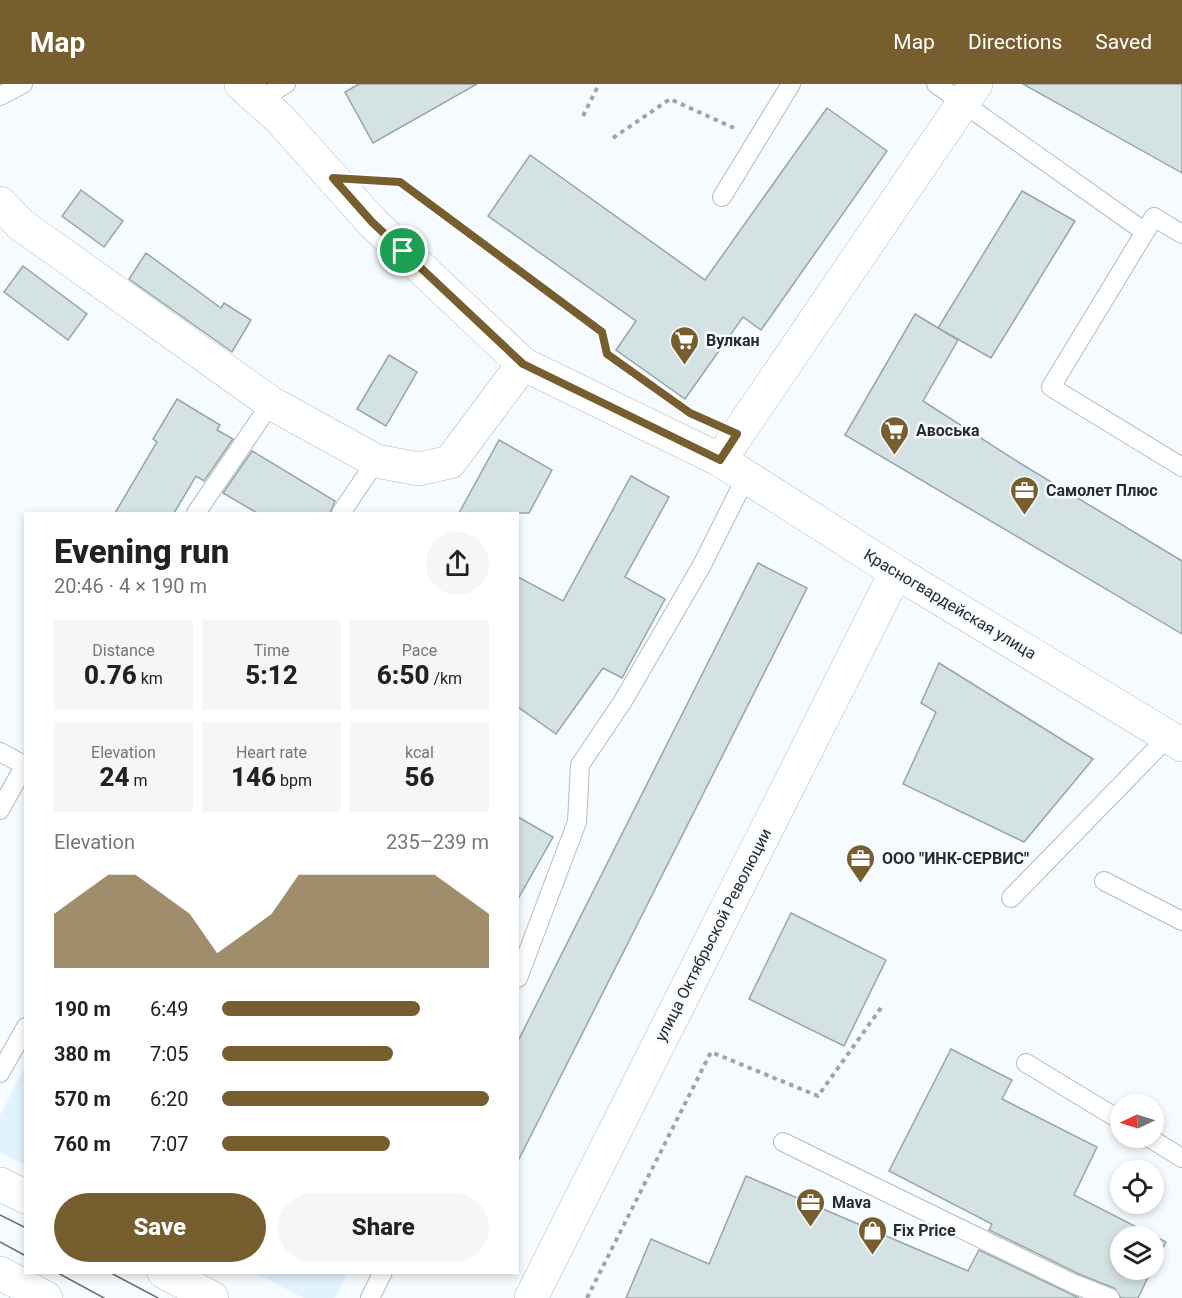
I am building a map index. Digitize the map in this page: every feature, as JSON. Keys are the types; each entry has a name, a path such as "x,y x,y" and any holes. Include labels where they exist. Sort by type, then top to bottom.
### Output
{"street":[{"name":"Красногвардейская улица","path":"262,89 280,119 372,222 523,364 733,469 896,572 1175,741"},
{"path":"733,469 970,93"},
{"path":"0,203 20,224 271,403 376,461 418,469 450,462 523,364"},
{"name":"улица Октябрьской Революции","path":"531,1298 896,572"},
{"path":"0,1273 46,1298"},
{"path":"168,1274 212,1298"}],"lane":[{"path":"0,96 23,84"},
{"path":"722,196 791,84"},
{"path":"936,84 970,93 1145,232"},
{"path":"1182,234 1154,217 1051,387 1182,467"},
{"path":"197,512 271,403"},
{"path":"342,512 376,461"},
{"path":"519,975 577,822 580,765 623,701 697,574 733,469"},
{"path":"1011,898 1175,741"},
{"path":"0,752 24,764"},
{"path":"0,810 24,766"},
{"path":"1104,881 1182,921"},
{"path":"0,1073 24,1031"},
{"path":"1026,1063 1110,1114"},
{"path":"783,1142 1074,1284 1110,1298"},
{"path":"1164,1147 1182,1158"},
{"path":"370,1298 382,1274"}],"path":[{"path":"583,116 599,84"},
{"path":"613,138 670,99 758,139"},
{"path":"333,178 400,182 602,332 607,354 653,387"},
{"path":"588,1298 711,1052 818,1096 884,1005"}],"shaded area":[{"path":"24,1068 24,1164 0,1152 0,1116"},
{"path":"257,1274 346,1274 335,1298 304,1298"}],"building":[{"path":"359,84 477,84 373,143 345,92"},
{"path":"1023,84 1182,84 1182,173"},
{"path":"827,108 887,151 761,330 743,317 685,399 616,350 636,321 488,216 530,155 705,280"},
{"path":"81,190 123,221 104,247 62,216"},
{"path":"1022,191 1075,221 991,358 938,328"},
{"path":"146,253 221,308 224,303 251,320 232,352 129,279"},
{"path":"23,266 87,314 68,340 4,292"},
{"path":"915,314 958,340 923,401 1023,465 1182,561 1182,634 845,435"},
{"path":"389,355 417,372 386,426 357,409"},
{"path":"177,399 220,425 217,430 233,439 204,481 196,476 175,512 116,512 157,442 153,439"},
{"path":"499,440 552,470 529,513 460,512"},
{"path":"252,451 335,501 330,512 255,512 223,493"},
{"path":"631,476 669,497 625,577 665,599 622,678 603,668 556,734 519,708 519,578 563,601"},
{"path":"758,563 807,588 519,1159 519,1039"},
{"path":"939,663 1093,759 1024,842 903,784 936,712 921,703"},
{"path":"519,818 553,837 519,897"},
{"path":"791,913 886,960 844,1046 749,999"},
{"path":"951,1049 1012,1080 1002,1099 1097,1147 1074,1195 1135,1226 1110,1226 1110,1280 1147,1280 1138,1298 1121,1298 1114,1288 1079,1274 989,1230 992,1224 889,1171"},
{"path":"746,1176 968,1271 979,1250 1079,1298 626,1298 651,1239 709,1264"}],"tram line":[{"path":"0,1215 24,1227"},
{"path":"0,1242 24,1255"},
{"path":"60,1274 104,1298"},
{"path":"113,1274 158,1298"}],"place":[{"name":"Вулкан","path":"685,366"},
{"name":"Авоська","path":"895,456"},
{"name":"Самолет Плюс","path":"1025,516"},
{"name":"ООО \"ИНК-СЕРВИС\"","path":"861,884"},
{"name":"Mava","path":"811,1228"},
{"name":"Fix Price","path":"872,1256"}],"route":[{"path":"333,178 400,182 602,332 607,354 690,413 737,434 720,460 523,364 403,251 372,222 333,178"}]}
